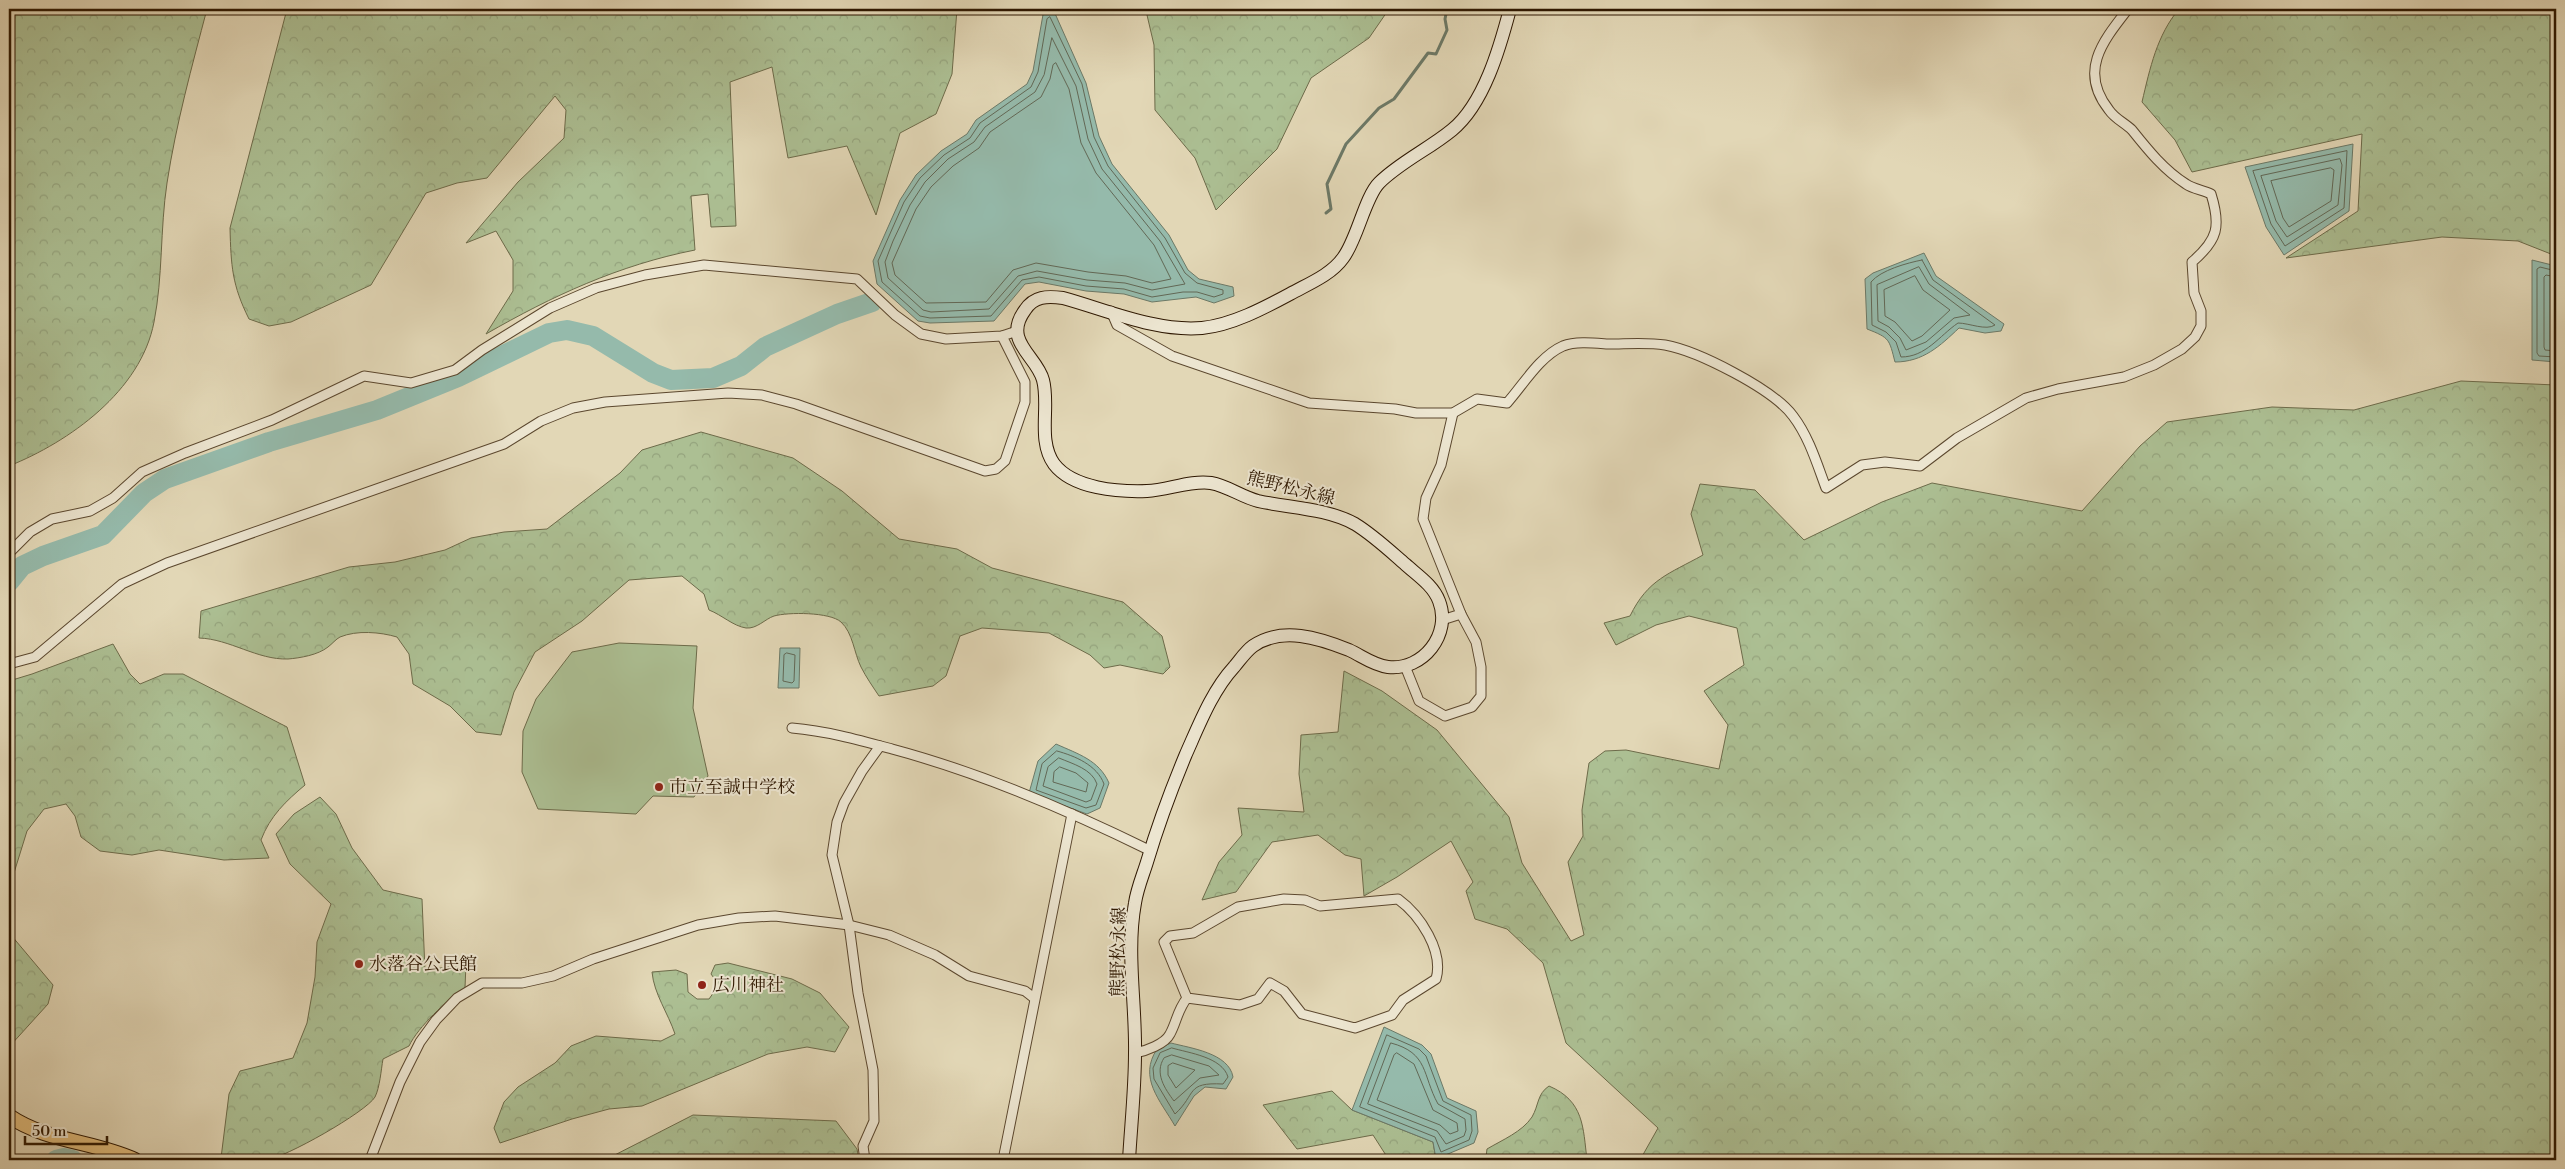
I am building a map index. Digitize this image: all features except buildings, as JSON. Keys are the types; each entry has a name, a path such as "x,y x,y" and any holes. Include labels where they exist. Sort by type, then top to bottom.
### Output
{"main road":[{"path":"1017,331 1024,310 1034,300 1047,296 1063,298 1154,324 1178,328 1204,328 1228,322 1273,303 1331,270 1343,259 1377,185 1394,170 1453,129 1471,109 1496,55 1510,9"},
{"name":"熊野松永線","path":"1017,331 1028,358 1043,378 1047,445 1054,463 1073,479 1090,487 1146,491 1207,482 1254,500 1321,512 1354,524 1386,547 1433,590 1440,604 1442,620"},
{"path":"1405,666 1420,660 1431,649 1439,636 1442,620"},
{"name":"熊野松永線","path":"1128,1160 1135,1053 1132,942 1135,902 1167,800 1205,712 1227,674 1252,646 1274,636 1299,635 1334,645 1373,663 1389,667 1405,666"},
{"path":"9,1116 22,1125 46,1135 134,1160"}],"street":[{"path":"1111,311 1117,325 1172,356 1275,393 1309,403 1395,409 1416,414 1453,413 1477,399 1508,403 1536,369 1554,351 1564,346 1583,343 1663,345 1706,360 1771,394 1792,415 1802,430 1826,488 1862,465 1885,462 1920,466 1957,438 2026,398 2058,389 2124,377 2154,365 2182,349 2195,336 2201,326 2201,311 2194,293 2192,262 2216,235 2217,216 2211,194 2187,185 2163,167 2129,128 2110,111 2095,83 2095,61 2104,39 2128,9"},
{"path":"9,553 30,532 52,519 90,511 113,498 142,472 185,453 272,420 364,376 411,383 455,370 482,350 550,308 596,288 645,275 704,265 857,279 895,315 921,334 946,339 1002,336 1017,331"},
{"path":"9,664 35,656 122,584 158,568 504,444 541,421 581,406 605,402 728,394 762,396 796,404 986,471 996,468 1004,461 1025,402 1025,382 1002,336"},
{"path":"1405,666 1419,701 1446,716 1472,708 1481,696 1481,667 1476,642 1461,614 1423,519 1426,498 1442,465 1453,413"},
{"path":"1442,620 1461,614"},
{"path":"792,728 830,733 950,765 1072,814 1151,850"},
{"path":"865,1160 863,1146 874,1120 873,1070 858,993 850,925 832,855 837,822 853,786 880,746"},
{"path":"1003,1160 1072,814"},
{"path":"1284,898 1305,900 1320,906 1398,899 1411,908 1424,925 1439,966 1436,979 1403,1000 1392,1015 1355,1028 1302,1014 1284,991 1270,984 1258,999 1240,1006 1187,998 1164,942 1170,936 1193,932 1238,908 1284,898"},
{"path":"370,1160 400,1082 420,1042 436,1020 457,998 482,983 522,983 553,976 593,959 679,931 720,920 775,916 850,925 889,935 935,955 969,976 1026,991 1034,998"},
{"path":"1135,1053 1147,1050 1170,1036 1178,1009 1187,998"}],"green space":[{"path":"9,9 207,9 185,95 167,183 157,305 146,347 134,370 118,392 99,411 55,443 9,466"},
{"path":"287,9 957,9 952,74 936,114 900,133 876,215 847,146 788,158 772,67 730,82 736,226 711,227 708,194 691,196 695,250 640,264 587,283 536,307 486,334 513,291 513,260 496,231 466,243 518,182 564,138 566,110 555,96 487,178 457,183 426,193 371,285 291,322 269,326 249,319 236,285 231,253 230,228"},
{"path":"1141,9 1389,9 1369,38 1311,78 1277,149 1216,210 1195,158 1155,110 1154,45 1147,15"},
{"path":"2179,9 2556,9 2556,256 2518,241 2442,237 2286,258 2358,211 2362,134 2192,172 2175,140 2142,102 2151,64 2160,41 2171,19"},
{"path":"2461,381 2556,385 2556,1160 1640,1160 1658,1128 1566,1043 1543,963 1507,929 1475,919 1466,891 1473,882 1451,841 1397,877 1364,896 1361,859 1345,855 1318,835 1272,842 1236,892 1202,900 1219,862 1242,835 1238,808 1304,812 1299,774 1301,735 1338,732 1344,671 1382,691 1437,730 1509,817 1522,863 1571,941 1584,935 1568,862 1583,836 1582,810 1589,763 1605,751 1626,750 1719,769 1728,725 1704,691 1744,665 1737,628 1689,616 1656,625 1616,645 1604,623 1630,616 1652,585 1703,555 1691,514 1700,484 1755,490 1804,540 1882,502 1932,483 2082,511 2140,446 2167,422 2272,407 2354,410"},
{"path":"701,432 793,458 842,491 899,539 957,549 992,568 1123,602 1162,636 1170,667 1163,674 1120,665 1104,668 1090,655 1049,633 982,628 960,636 946,676 933,686 879,696 861,667 851,637 841,622 836,619 809,614 780,615 771,617 754,627 746,628 709,610 704,594 682,576 629,580 582,621 535,652 514,692 501,735 476,732 450,706 413,684 409,654 397,637 376,633 354,633 340,637 328,647 314,654 288,659 265,656 222,642 199,638 201,611 349,567 395,562 445,550 471,538 504,532 547,529 620,473 642,450"},
{"path":"619,643 697,646 693,708 708,776 694,797 653,796 636,814 538,809 522,772 523,731 536,699 572,652"},
{"path":"113,644 130,674 140,684 164,674 183,674 287,727 305,785 279,809 265,831 261,840 269,858 224,860 159,850 132,855 100,851 81,837 75,816 66,804 44,809 27,831 9,889 9,681"},
{"path":"320,797 336,814 352,848 383,890 422,899 425,971 466,963 465,988 434,1014 409,1046 383,1059 377,1093 369,1104 357,1113 306,1143 276,1157 255,1161 237,1161 221,1158 229,1094 240,1071 293,1058 307,1023 315,977 317,942 331,904 290,864 276,834 294,814"},
{"path":"9,902 11,935 53,985 48,1004 9,1047"},
{"path":"728,963 792,979 820,993 849,1027 835,1052 807,1047 768,1054 642,1106 609,1109 500,1143 494,1128 504,1102 518,1087 555,1063 571,1046 596,1036 661,1041 675,1034 658,996 652,972 676,970 687,974 688,992 697,999 709,999 719,985 711,974 715,965"},
{"path":"1549,1086 1561,1092 1569,1099 1580,1116 1587,1160 1491,1160 1486,1157 1487,1149 1511,1135 1528,1122 1542,1093"},
{"path":"1332,1091 1352,1110 1433,1142 1436,1160 1389,1160 1373,1135 1297,1149 1263,1105"},
{"path":"693,1115 836,1121 857,1149 859,1160 605,1160"}],"water":[{"path":"1044,9 1053,9 1086,83 1099,136 1112,164 1169,235 1188,270 1199,279 1233,287 1234,296 1214,303 1196,297 1152,302 1124,294 1086,291 1039,282 1025,284 994,321 930,323 918,321 877,284 873,261 900,200 916,175 941,151 967,134 976,120 1027,84 1033,71"},
{"path":"2353,144 2349,211 2284,255 2266,227 2245,167"},
{"path":"1924,253 1936,276 2004,324 2001,331 1985,333 1959,328 1938,347 1923,356 1895,362 1887,340 1867,329 1865,279 1873,273"},
{"path":"2532,260 2556,266 2556,362 2532,360"},
{"path":"780,648 800,648 799,688 778,688"},
{"path":"1056,744 1094,763 1105,775 1109,783 1100,808 1087,814 1029,793 1038,761"},
{"path":"1384,1027 1422,1045 1431,1054 1447,1098 1476,1111 1478,1132 1474,1143 1436,1159 1433,1142 1352,1110"},
{"path":"1171,1043 1217,1057 1230,1069 1233,1077 1226,1089 1205,1087 1194,1096 1175,1126 1153,1089 1150,1079 1152,1060 1157,1049"}],"waterway":[{"path":"1326,213 1331,209 1327,184 1346,144 1379,108 1394,99 1428,53 1436,54 1447,30 1445,19 1447,9"},
{"path":"9,582 22,566 43,556 103,535 144,493 165,479 269,442 377,410 458,377 549,333 567,330 593,336 653,373 671,380 713,378 741,366 765,347 837,314 872,302"},
{"path":"56,1160 64,1158 73,1160"}],"place":[{"name":"市立至誠中学校","path":"659,787"},
{"name":"水落谷公民館","path":"359,964"},
{"name":"広川神社","path":"702,985"}]}
